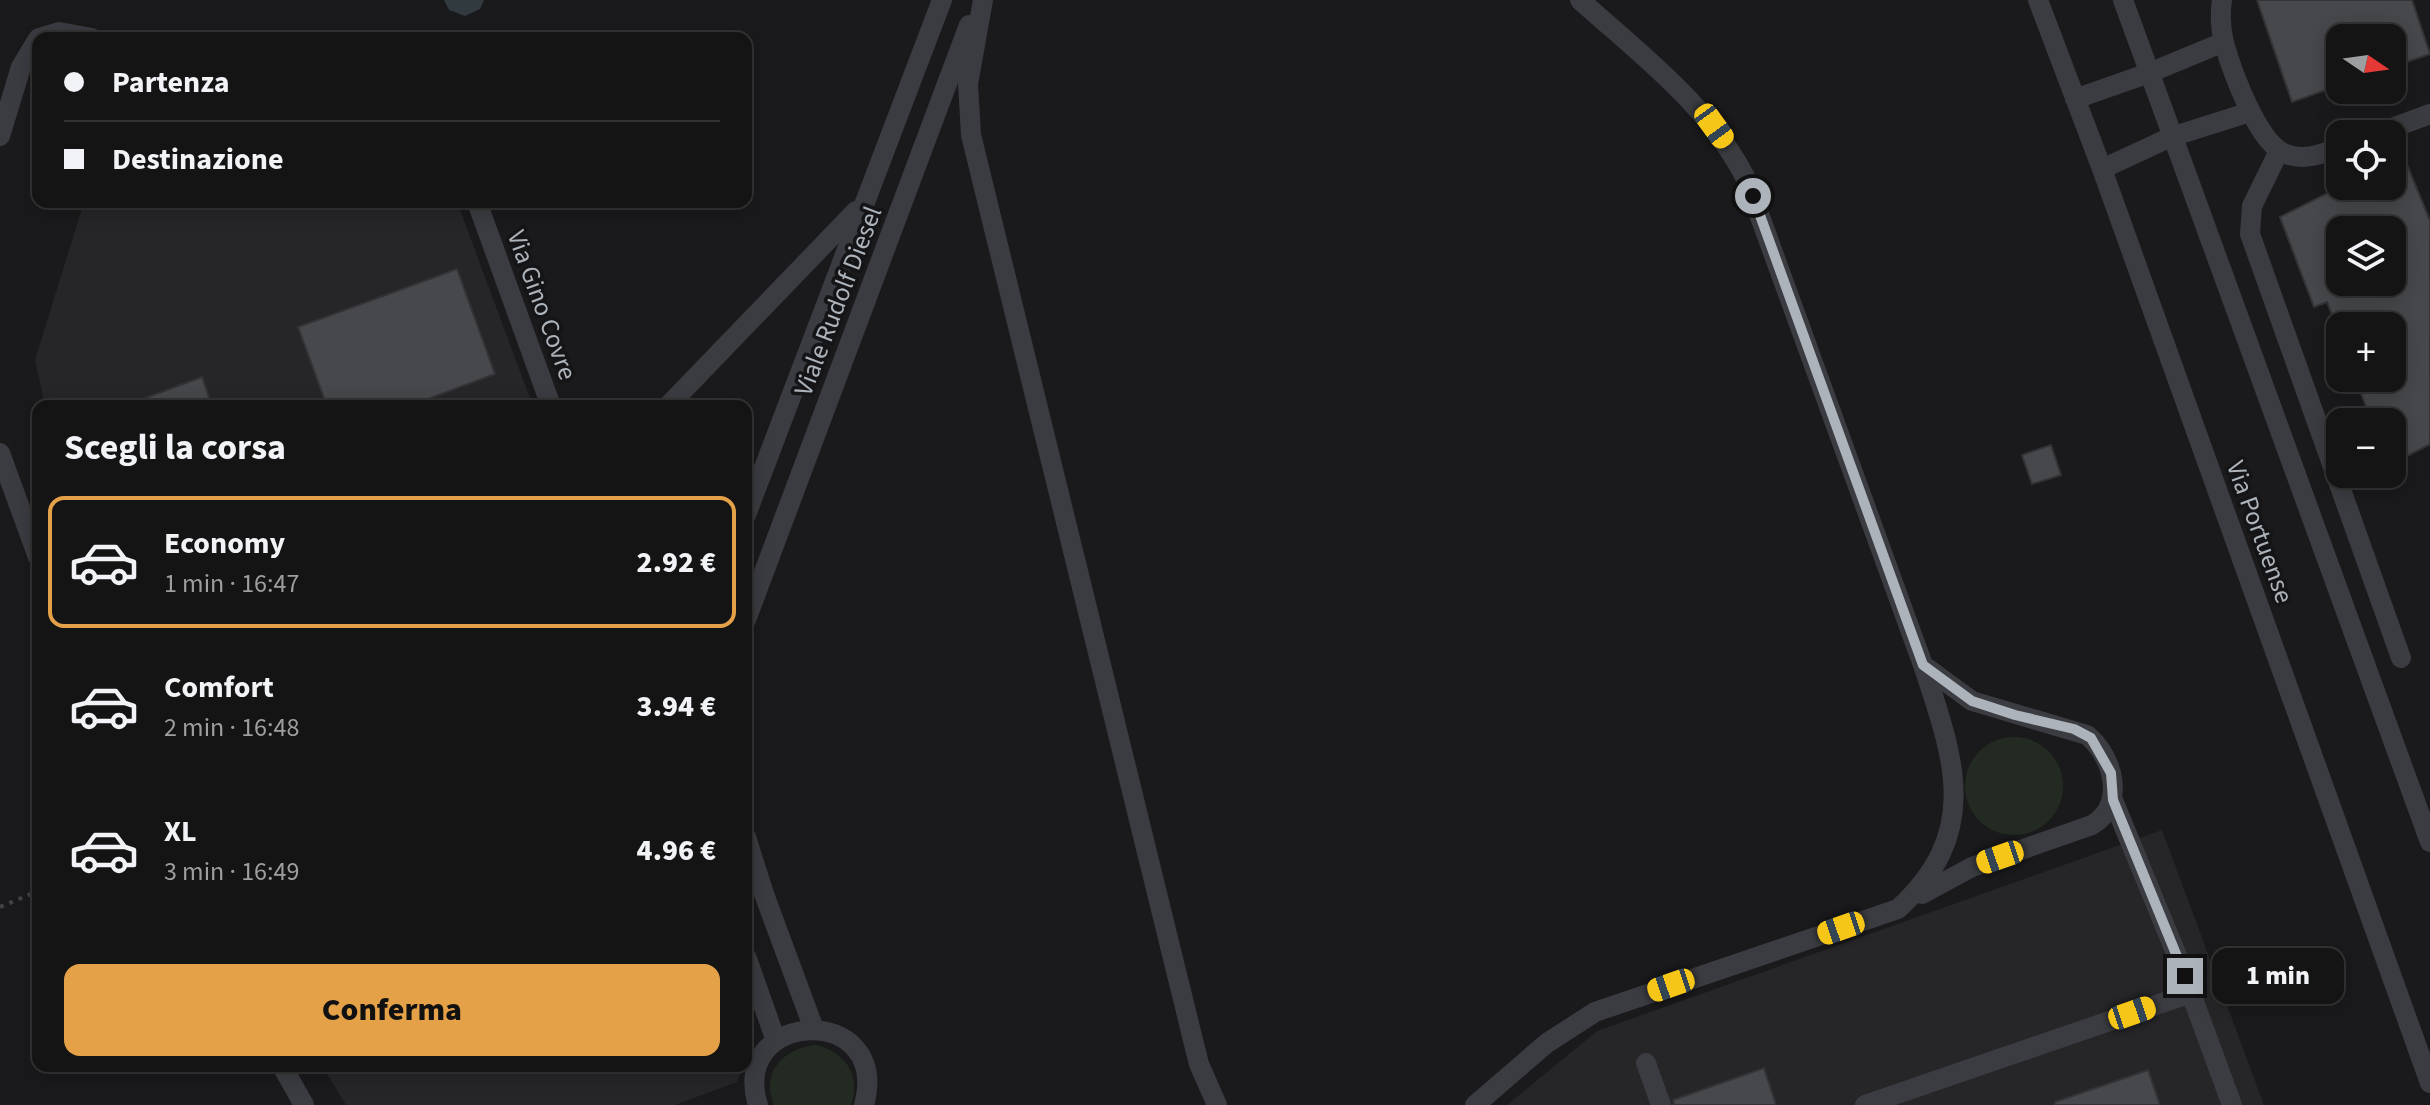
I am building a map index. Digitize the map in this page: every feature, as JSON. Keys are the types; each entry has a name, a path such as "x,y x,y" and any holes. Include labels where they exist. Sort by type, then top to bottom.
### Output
{"street":[{"name":"Viale Rudolf Diesel","path":"752,499 942,0"},
{"name":"Viale Rudolf Diesel","path":"752,604 980,0"},
{"path":"980,0 968,84 971,135 1196,1054 1217,1105"},
{"path":"1580,0 1691,102 1714,126 1738,163 1753,196 1923,665 1949,744 1955,794 1949,829 1936,864 1916,893 1898,909"},
{"name":"Via Portuense","path":"2038,0 2102,169 2430,1083"},
{"path":"2123,0 2430,842"},
{"path":"2222,0 2224,42 2250,112 2262,134 2279,151 2294,156 2326,151"},
{"path":"2075,99 2224,42"},
{"path":"0,136 21,67 32,49"},
{"path":"2102,169 2171,137 2250,112"},
{"path":"2406,123 2430,114"},
{"path":"2279,151 2252,206 2250,234 2401,658"},
{"path":"674,400 864,202"},
{"name":"Via Gino Covre","path":"480,212 548,399"},
{"path":"0,453 32,541"},
{"path":"1923,665 1972,701 2074,729 2091,738 2111,773 2113,800 2191,993 2232,1105"},
{"path":"1475,1105 1547,1043 1595,1012 1898,909 1958,873 2092,825 2107,813 2113,800"},
{"path":"752,856 814,1029"},
{"path":"752,973 776,1041"},
{"path":"1865,1105 2191,993"},
{"path":"758,1105 754,1093 755,1074 763,1056 787,1034 814,1029 832,1032 847,1041 859,1055 866,1072 864,1105"},
{"path":"1646,1063 1661,1105"},
{"path":"285,1072 304,1105"}],"path":[{"path":"0,907 32,894"}],"shaded area":[{"path":"444,0 484,0 480,9 465,16 449,10"},
{"path":"82,208 450,208 460,210 531,400 44,400 35,360"},
{"path":"2014,737 2033,740 2049,751 2060,767 2063,786 2060,805 2049,821 2033,832 2014,835 1995,832 1979,821 1968,805 1965,786 1968,767 1979,751 1995,740"},
{"path":"2162,830 2264,1105 1507,1105 1597,1031"},
{"path":"816,1045 835,1053 848,1066 854,1084 851,1105 774,1105 770,1082 778,1064 794,1051"},
{"path":"326,1072 741,1072 737,1082 675,1105 346,1105"}],"building":[{"path":"2257,0 2412,0 2430,54 2406,62 2406,24 2326,24 2326,90 2292,102"},
{"path":"2406,162 2430,221 2430,444 2406,457 2406,408 2367,408 2360,392 2406,392 2406,312 2331,312 2327,302 2314,307 2280,217 2326,194 2326,200 2406,200"},
{"path":"457,269 495,374 425,400 325,400 298,327"},
{"path":"202,377 210,400 140,400"},
{"path":"2051,445 2061,475 2032,484 2022,455"},
{"path":"1764,1068 1776,1105 1674,1105 1673,1100"},
{"path":"2148,1070 2160,1105 2055,1105 2055,1102"}],"route":[{"path":"1753,196 1923,665 1972,701 2074,729 2091,738 2111,773 2113,800 2185,976"}]}
